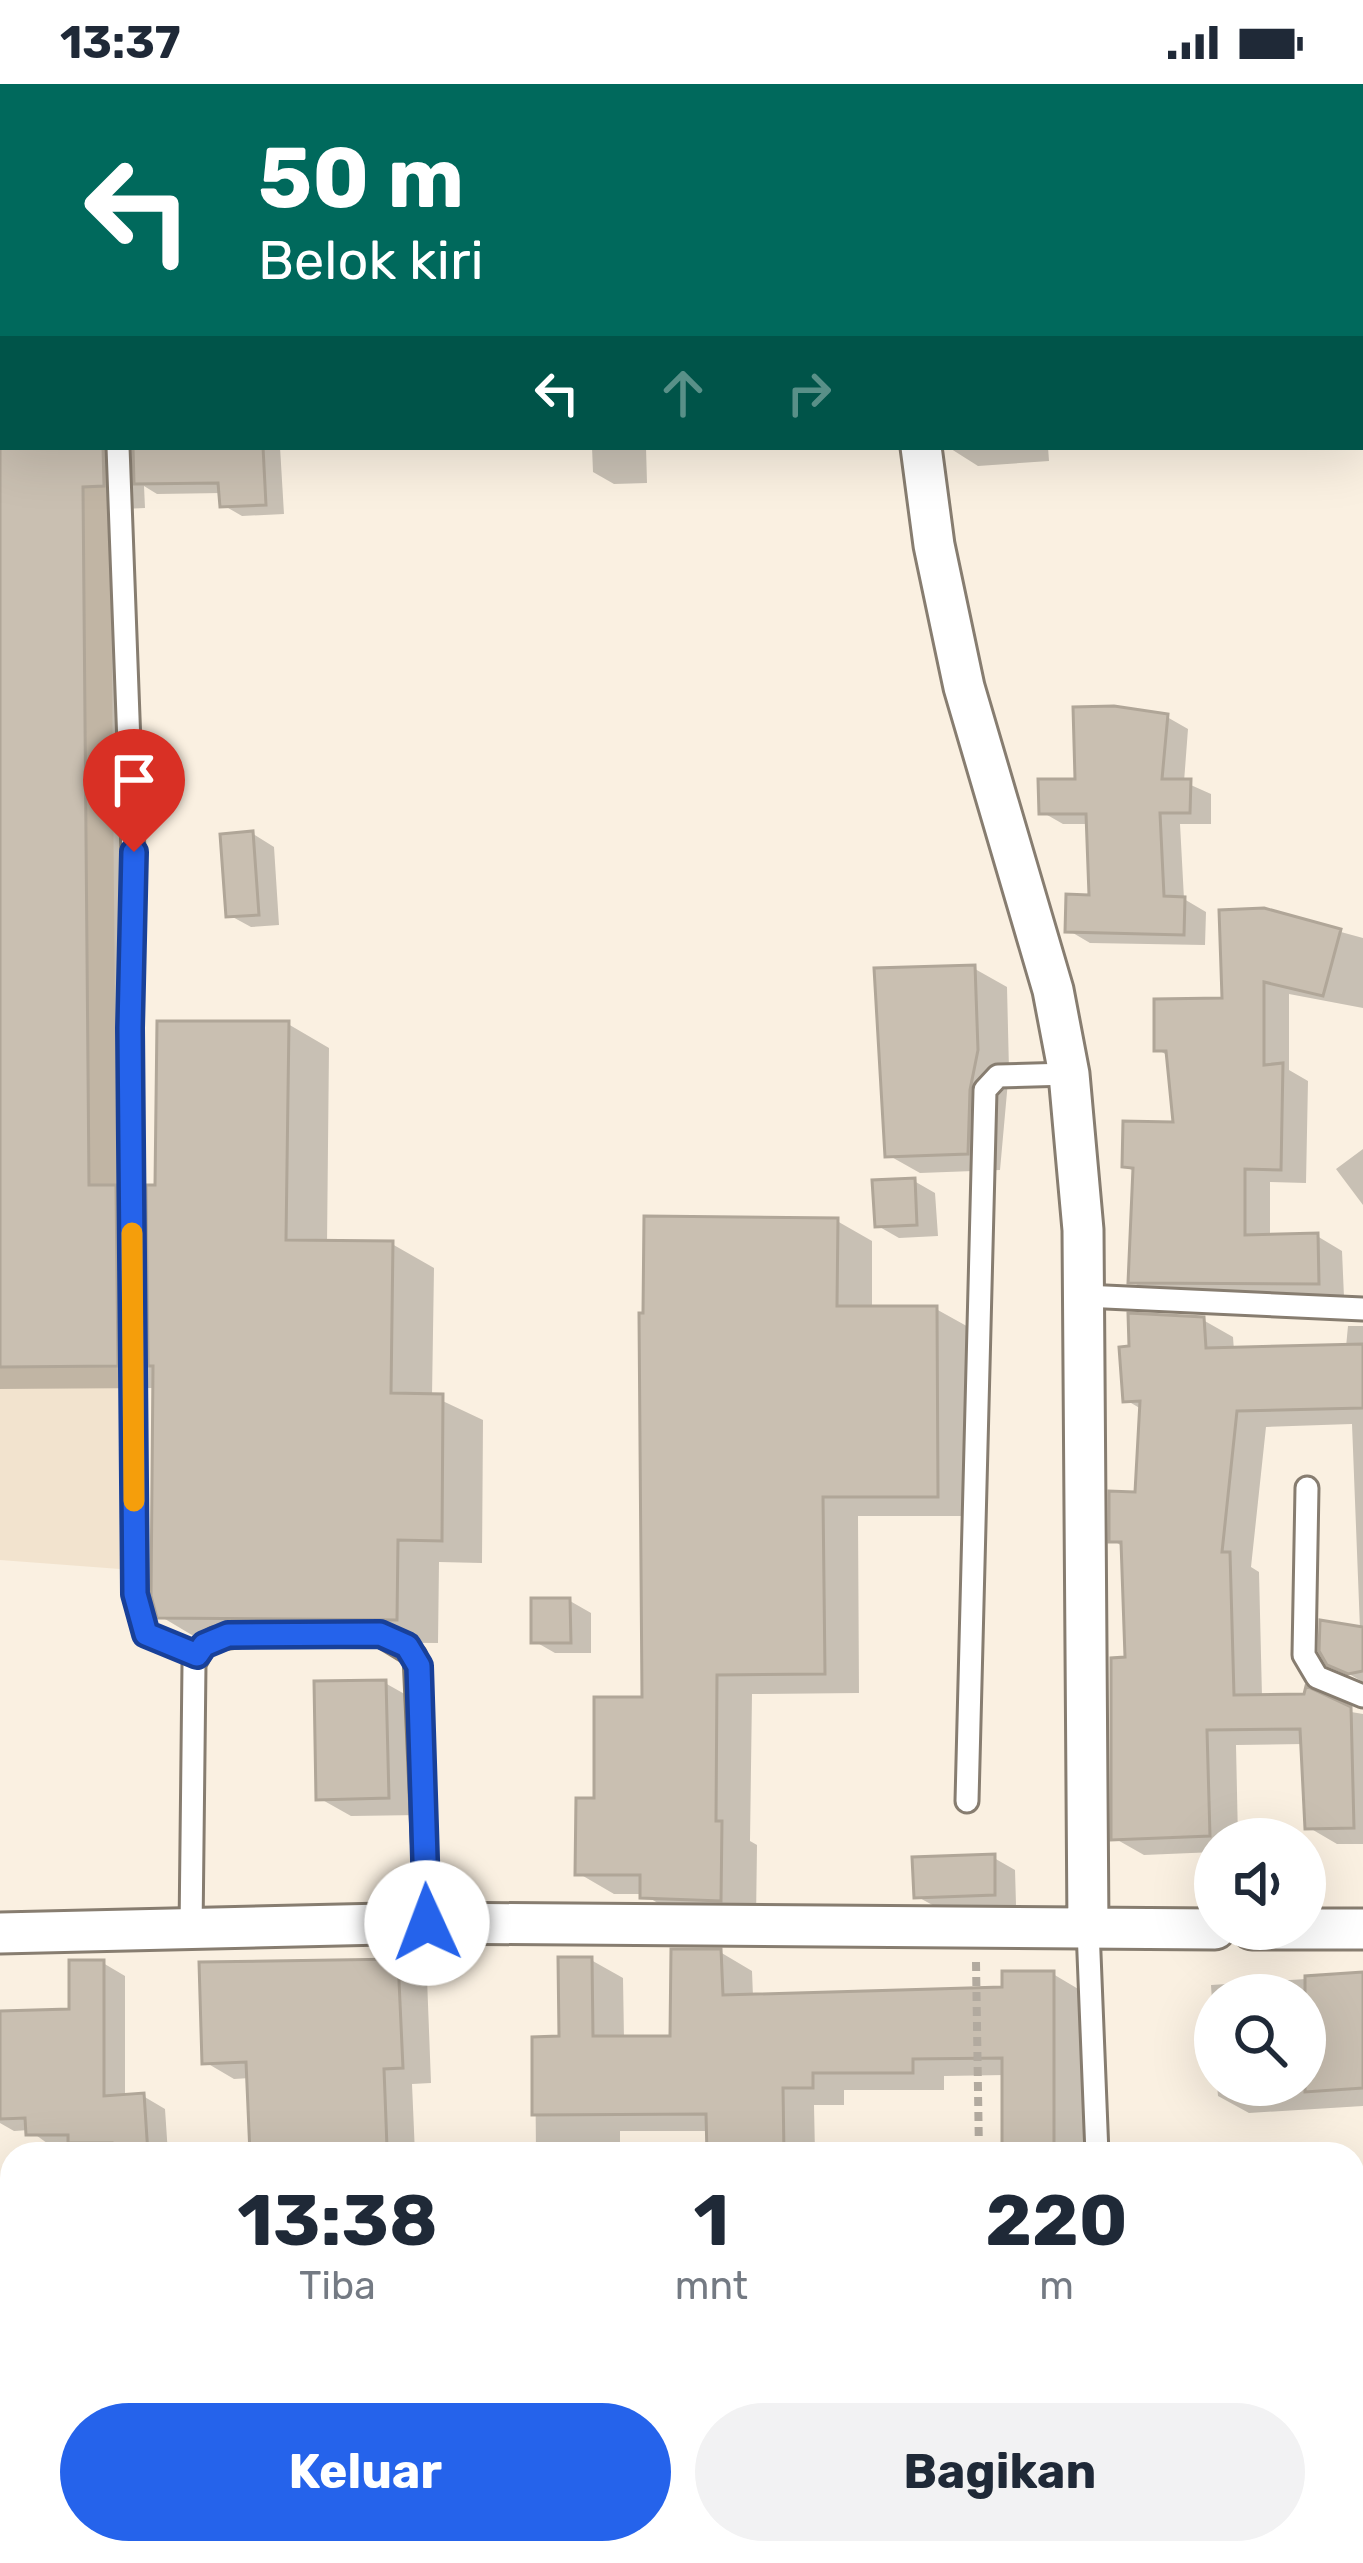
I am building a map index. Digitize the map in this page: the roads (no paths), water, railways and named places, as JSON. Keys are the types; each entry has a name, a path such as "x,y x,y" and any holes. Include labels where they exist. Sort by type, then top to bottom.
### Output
{"street":[{"path":"921,450 934,545 964,687 1053,990 1069,1073 1084,1296 1088,1928"},
{"path":"0,1933 427,1923 1194,1929"},
{"path":"1326,1929 1363,1929"}],"lane":[{"path":"118,450 134,852 130,1028 135,1594 146,1634 197,1655"},
{"path":"967,1801 985,1090 998,1076 1069,1073"},
{"path":"1084,1296 1363,1309"},
{"path":"1307,1488 1304,1655 1317,1677 1363,1696"},
{"path":"191,1932 197,1655 204,1645 228,1635 380,1634 416,1655 427,1923"},
{"path":"1088,1928 1096,2142"}]}
